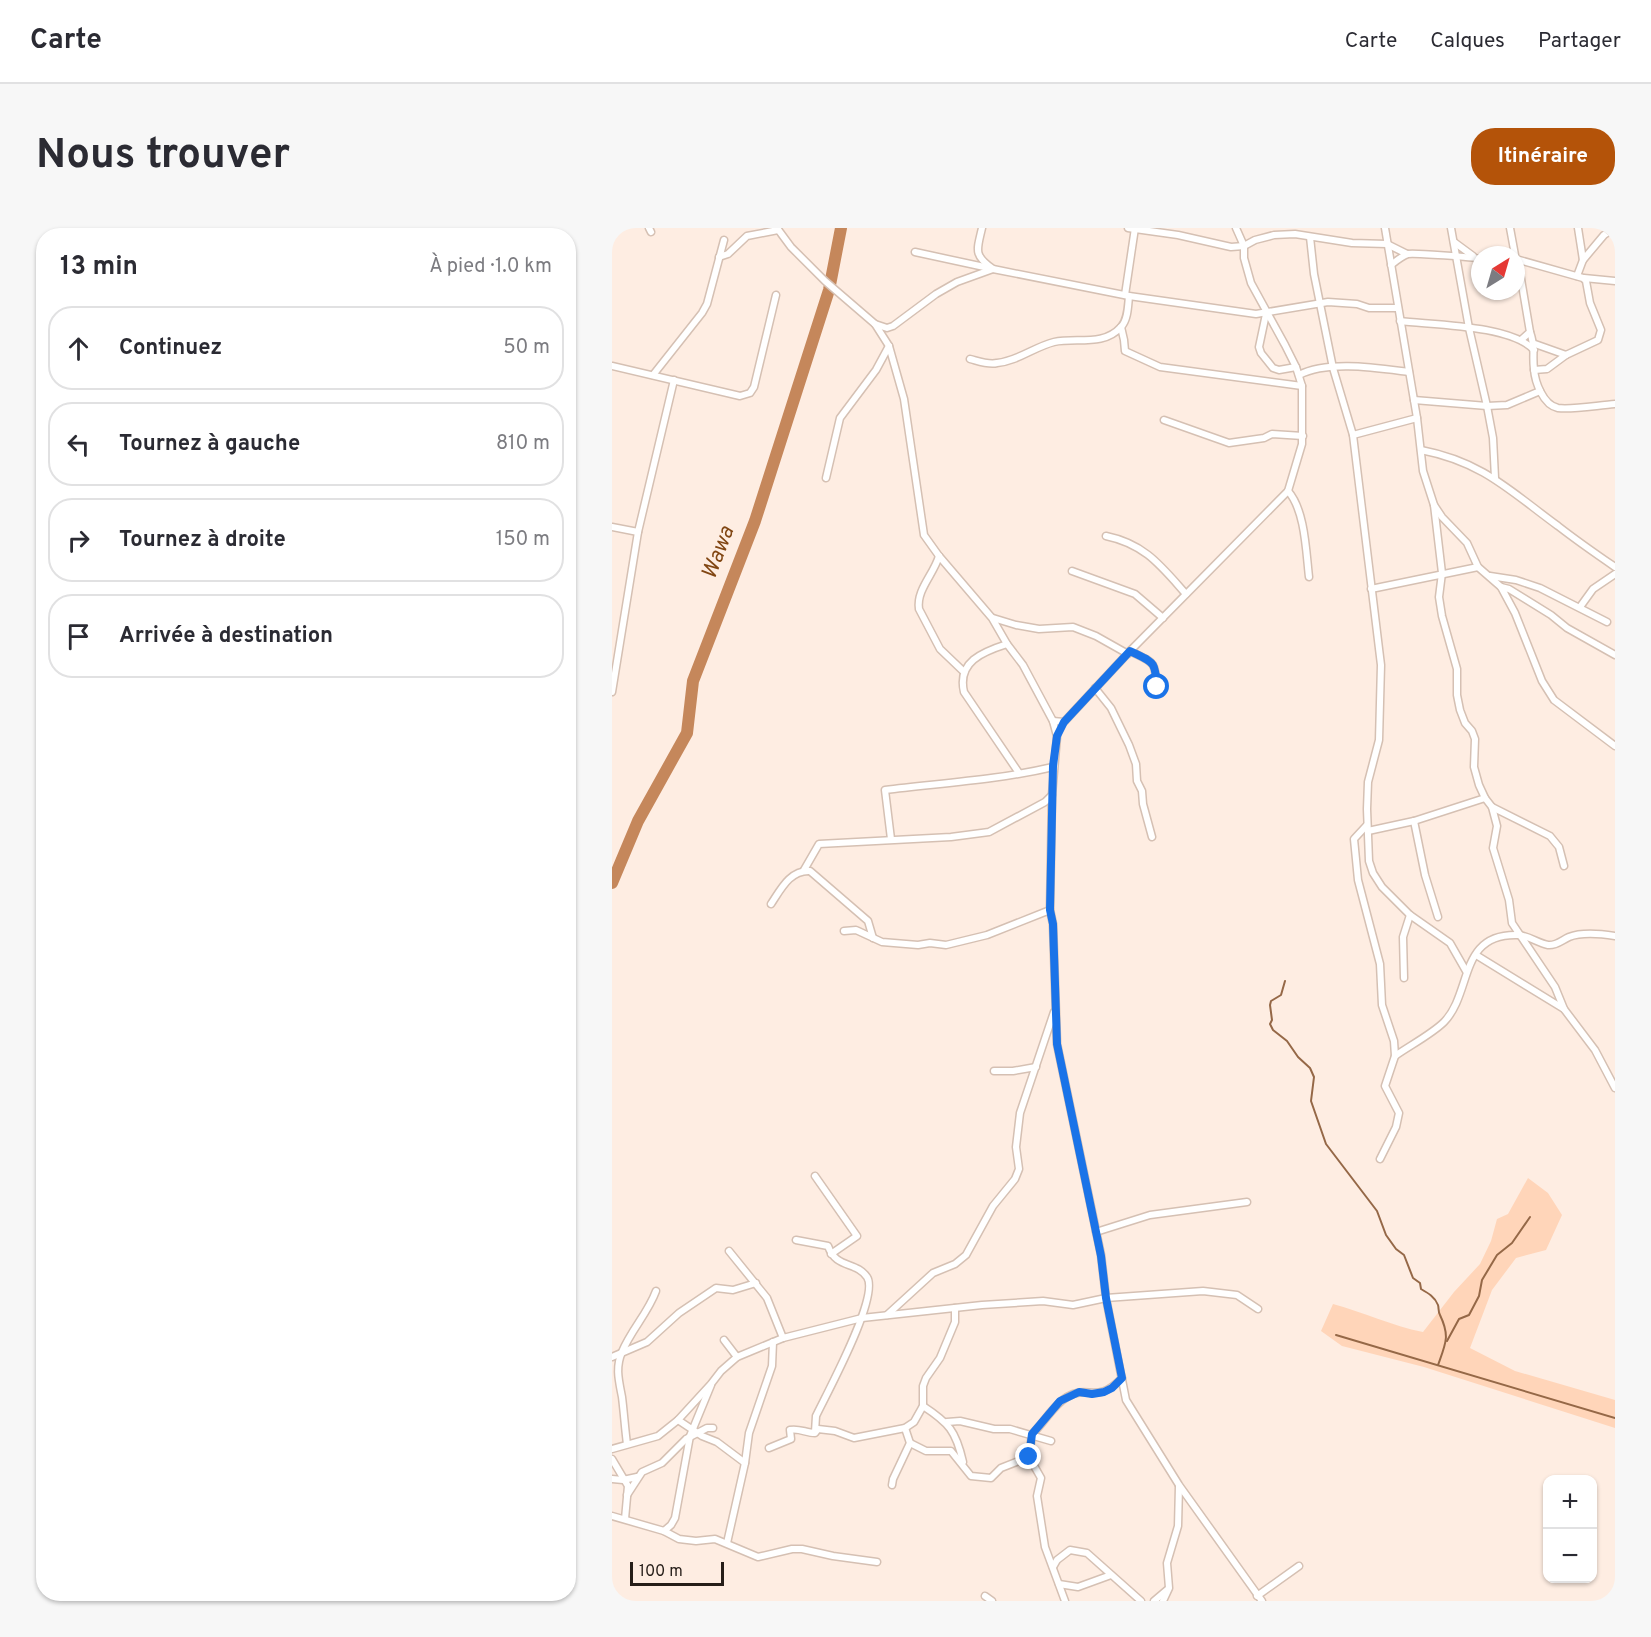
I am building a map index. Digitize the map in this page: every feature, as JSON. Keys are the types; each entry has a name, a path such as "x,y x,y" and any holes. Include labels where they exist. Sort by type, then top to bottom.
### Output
{"street":[{"path":"982,228 977,252 981,261 993,269"},
{"path":"970,359 994,364 1013,361 1033,348 1057,341 1102,340 1121,327 1126,316 1133,228 1231,247 1244,246 1255,240 1274,235 1295,234 1352,243 1387,244 1407,254 1456,258 1471,256"},
{"path":"1236,228 1244,246 1244,258 1251,283 1296,367 1302,386 1303,436 1292,483 1288,491 1129,652 1064,722 1057,736 1053,766 1050,910 1053,924 1057,1044 1101,1256 1106,1298 1126,1400 1186,1496 1260,1598 1299,1566"},
{"path":"1385,228 1417,418 1423,471 1434,505 1442,573 1438,597 1457,669 1457,695 1460,710 1475,739 1474,767 1485,798 1492,807 1497,825 1493,848 1509,900 1512,923 1555,987 1564,1009 1595,1050 1615,1088"},
{"path":"1451,228 1469,328 1493,438 1495,478"},
{"path":"1510,228 1513,246"},
{"path":"1578,228 1583,260 1580,277"},
{"path":"1583,260 1604,235 1615,228"},
{"path":"719,257 728,255 747,236 778,229 791,247 825,281 836,288 875,324 889,346 904,399 924,535 992,618 1023,665 1053,721 1057,736"},
{"path":"1310,237 1319,303 1333,368 1353,435 1381,665 1379,740 1368,782 1369,861 1382,887 1410,915 1450,943 1466,970"},
{"path":"653,375 702,313 724,240"},
{"path":"1454,242 1471,255"},
{"path":"915,252 1127,296 1256,314 1319,303 1357,304 1369,308 1398,308"},
{"path":"1391,265 1407,254"},
{"path":"1525,262 1580,277 1615,281"},
{"path":"875,324 887,328 893,326 957,282 993,269"},
{"path":"1533,370 1548,369 1566,355 1598,340 1601,330 1590,303 1586,281 1580,277"},
{"path":"612,366 740,396 750,393 754,387 776,296"},
{"path":"1525,300 1534,347 1533,370 1540,391 1547,402 1556,408 1615,404"},
{"path":"1266,314 1259,347 1262,353 1273,368 1279,370 1296,367"},
{"path":"1400,321 1504,334 1534,347 1566,355"},
{"path":"1121,327 1125,340 1125,351 1160,367 1302,386"},
{"path":"1521,340 1530,332"},
{"path":"826,478 840,418 876,370 889,346"},
{"path":"1299,375 1333,368 1370,367 1409,372"},
{"path":"612,692 638,532 674,380"},
{"path":"1414,400 1487,406 1507,405 1540,391"},
{"path":"1353,435 1417,418"},
{"path":"1164,420 1229,443 1264,438 1272,434 1303,436"},
{"path":"1421,450 1450,457 1495,478 1615,567"},
{"path":"1288,491 1294,498 1300,513 1309,577"},
{"path":"1434,505 1442,517 1467,543 1478,567 1501,587 1515,613 1542,681 1554,700 1615,746"},
{"path":"612,527 638,532"},
{"path":"1106,536 1136,545 1153,557 1186,594"},
{"path":"939,556 936,567 922,590 918,603 919,609 940,649 963,670"},
{"path":"1371,589 1478,567"},
{"path":"1072,571 1135,594 1163,618"},
{"path":"1580,607 1593,589 1615,574"},
{"path":"1490,576 1516,580 1540,588 1607,622"},
{"path":"1501,587 1509,589 1551,615 1567,628 1615,655"},
{"path":"992,618 1039,629 1073,627 1096,636 1149,661 1156,667 1157,687"},
{"path":"1007,644 991,649 974,660 963,670 961,680 964,692 1019,773"},
{"path":"1095,688 1111,708 1133,754 1152,837"},
{"path":"1053,721 1064,722"},
{"path":"891,839 885,790 992,779 1053,766"},
{"path":"804,870 819,844 951,837 989,832 1045,802 1052,795"},
{"path":"1380,1160 1396,1127 1399,1113 1385,1086 1395,1056 1394,1041 1382,1005 1380,964 1358,880 1354,839 1368,828 1414,821 1485,798"},
{"path":"1492,807 1550,836 1559,847 1564,866"},
{"path":"1414,821 1425,875 1438,917"},
{"path":"771,904 787,880 794,874 804,870 810,871 868,921 873,938"},
{"path":"844,931 856,930 882,942 946,945 987,935 1050,910"},
{"path":"1404,978 1402,937 1410,915"},
{"path":"1395,1056 1444,1022 1458,1001 1466,970 1483,945 1490,940 1507,935 1520,935 1549,945 1571,936 1602,934 1615,936"},
{"path":"1476,955 1564,1009"},
{"path":"887,1315 933,1273 955,1264 966,1255 993,1206 1015,1179 1019,1169 1016,1147 1020,1113 1055,1009"},
{"path":"994,1071 1013,1071 1036,1067"},
{"path":"814,1176 857,1236 831,1254"},
{"path":"1096,1232 1150,1215 1246,1202"},
{"path":"796,1240 828,1246 837,1261 868,1277 870,1286 862,1318 816,1416 815,1433"},
{"path":"729,1251 767,1298 783,1338"},
{"path":"612,1357 647,1342 679,1312 716,1288 734,1290 756,1283"},
{"path":"627,1444 622,1397 617,1378 621,1354 630,1335 651,1306 656,1291"},
{"path":"612,1449 658,1436 678,1419 721,1371 737,1357 783,1338 862,1318 1043,1301 1073,1305 1106,1298 1203,1291 1237,1295 1258,1309"},
{"path":"815,1433 818,1429 835,1431 854,1438 905,1428 914,1422 923,1406 923,1386 940,1358 955,1322 955,1308"},
{"path":"724,1340 737,1357"},
{"path":"727,1543 745,1463 749,1434 772,1366 773,1342"},
{"path":"1065,1601 1045,1547 1037,1496 1041,1478 1029,1457 1032,1434 1060,1401 1069,1395 1079,1392 1092,1394 1104,1392 1122,1378"},
{"path":"663,1531 671,1525 675,1518 694,1433 711,1384"},
{"path":"923,1406 947,1422 959,1445 964,1468"},
{"path":"678,1419 694,1433 717,1442 745,1463"},
{"path":"947,1422 960,1421 994,1429 1010,1429 1051,1441"},
{"path":"627,1495 642,1472 662,1463 677,1446 694,1433 713,1428"},
{"path":"892,1485 910,1443 905,1428"},
{"path":"770,1448 791,1439 790,1430 815,1433"},
{"path":"910,1443 926,1451 951,1451 970,1476 991,1478 1001,1468 1029,1457"},
{"path":"612,1459 622,1480 628,1486 625,1519"},
{"path":"612,1479 637,1477"},
{"path":"1163,1601 1169,1588 1167,1563 1178,1526 1179,1485"},
{"path":"1179,1507 1186,1496"},
{"path":"612,1516 663,1531 679,1539 696,1541 715,1539 758,1557 802,1549 877,1562"},
{"path":"1053,1567 1057,1560 1070,1550 1087,1553 1141,1601"},
{"path":"1059,1584 1078,1587 1111,1575"},
{"path":"1154,1601 1169,1588"},
{"path":"985,1596 992,1601"}],"shaded area":[{"path":"1528,1178 1548,1193 1562,1215 1546,1250 1516,1258 1492,1290 1470,1348 1515,1371 1615,1400 1615,1428 1424,1367 1342,1346 1321,1331 1333,1304 1423,1332 1454,1292 1480,1264 1491,1241 1497,1219 1508,1214"}],"waterway":[{"name":"Wawa","path":"612,883 638,821 687,733 693,681 755,521 829,290 841,228"},
{"path":"1285,981 1281,995 1271,1001 1272,1020 1270,1024 1273,1030 1287,1041 1298,1057 1310,1068 1314,1077 1311,1101 1326,1144 1377,1211 1386,1235 1396,1249 1404,1255 1413,1278 1420,1283 1421,1289 1437,1302 1446,1334 1438,1365"},
{"path":"1447,1341 1459,1319 1469,1315 1479,1296 1482,1280 1497,1255 1512,1243 1530,1217"},
{"path":"1336,1335 1615,1418"}],"route":[{"path":"1029,1457 1032,1434 1060,1401 1079,1392 1092,1394 1104,1392 1122,1378 1106,1298 1101,1256 1057,1044 1053,924 1050,910 1053,766 1057,736 1064,722 1130,651 1156,667 1157,687"}]}
